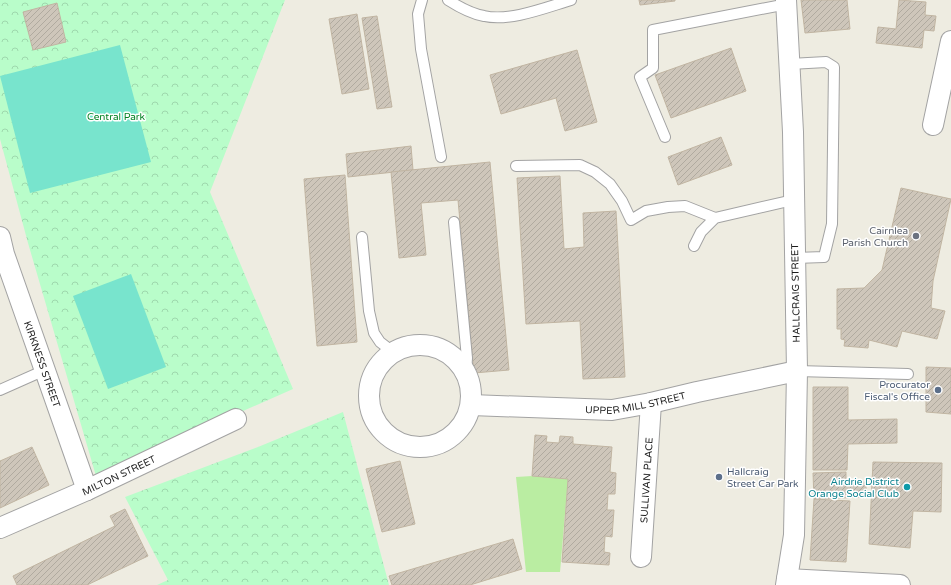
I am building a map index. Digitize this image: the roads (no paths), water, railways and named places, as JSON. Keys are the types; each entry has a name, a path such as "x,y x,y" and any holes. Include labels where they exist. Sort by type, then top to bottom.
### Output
{"street":[{"name":"HALLCRAIG STREET","path":"786,582 794,535 797,371 793,132 787,2"},
{"path":"933,126 951,40"},
{"name":"KIRKNESS STREET","path":"1,249 87,490"},
{"path":"425,344 442,349 455,358 466,372 471,388 471,405 465,421 454,435 440,444 423,448 406,446 391,439 378,427 371,412 368,395 374,373 380,363 392,352 408,346 425,344"},
{"name":"UPPER MILL STREET","path":"471,405 612,410 797,371"},
{"name":"SULLIVAN PLACE","path":"641,557 651,403"},
{"name":"MILTON STREET","path":"0,528 87,490 236,419"},
{"path":"786,582 900,585"}],"lane":[{"path":"422,0 418,14 421,49 441,157"},
{"path":"448,0 459,7 485,16 508,17 571,0"},
{"path":"665,137 640,77 653,68 653,30 787,2"},
{"path":"790,64 826,62 834,67 832,224 824,257 795,258"},
{"path":"516,166 580,165 595,172 610,184 622,201 631,220 646,211 685,206 715,218"},
{"path":"694,246 701,232 715,218 793,200"},
{"path":"454,222 467,358 466,372"},
{"path":"362,237 369,312 374,333 380,342 392,352"},
{"path":"0,390 45,370"},
{"path":"797,371 908,374"}],"place":[{"name":"Cairnlea Parish Church","path":"916,236"},
{"name":"Procurator Fiscal's Office","path":"938,390"},
{"name":"Hallcraig Street Car Park","path":"719,477"},
{"name":"Airdrie District Orange Social Club","path":"907,487"}],"park label":[{"name":"Central Park","path":"116,116"}]}
